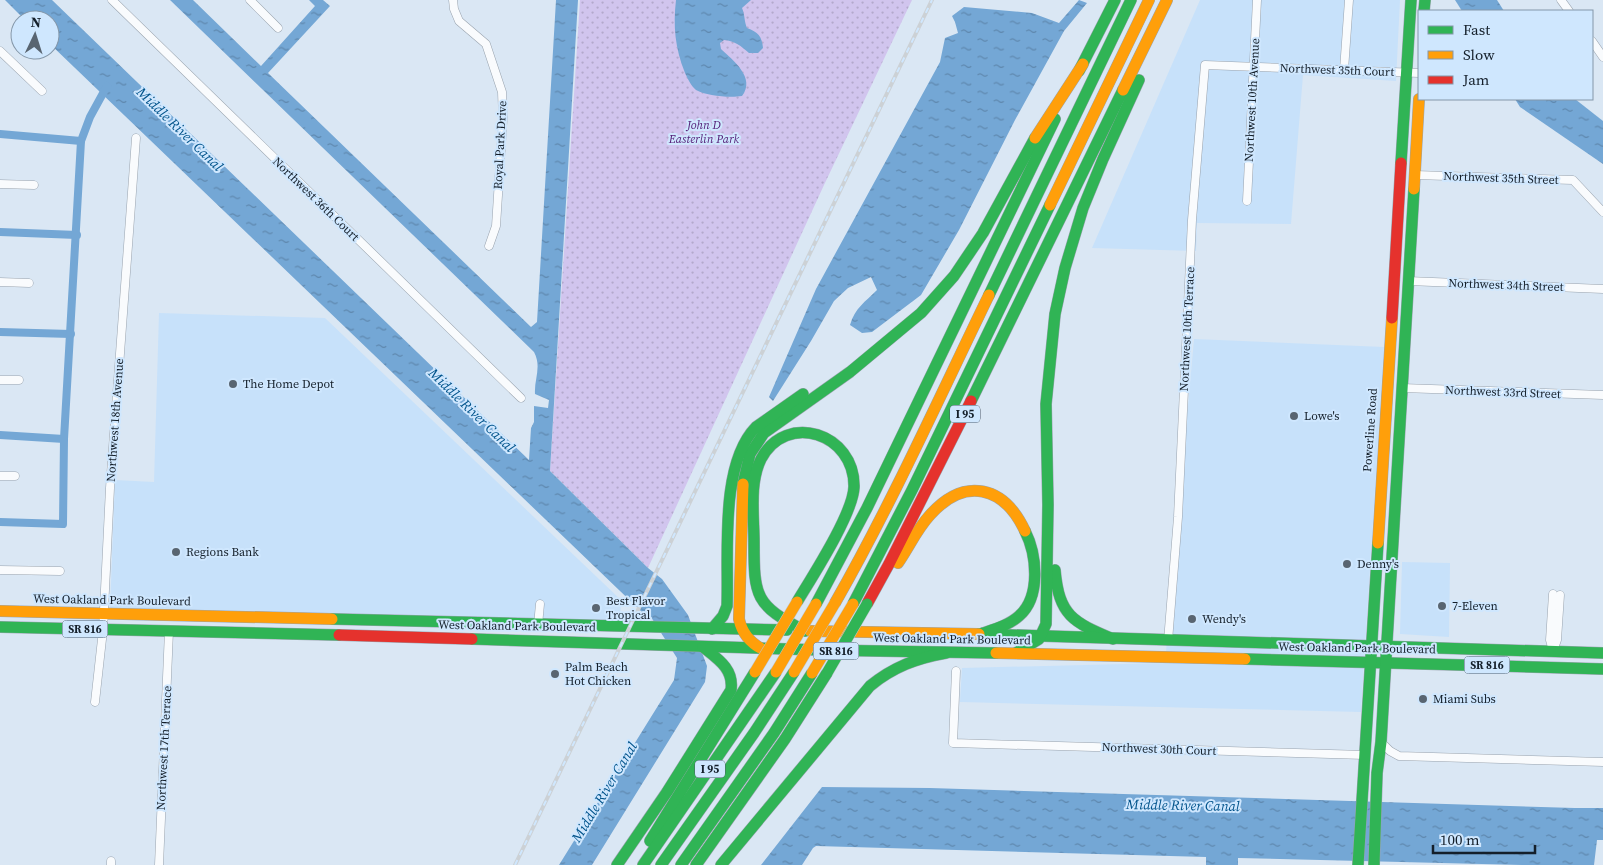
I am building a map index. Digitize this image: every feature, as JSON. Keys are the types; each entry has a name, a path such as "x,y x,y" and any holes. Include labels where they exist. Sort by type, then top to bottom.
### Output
{"main road":[{"name":"I 95","path":"644,865 776,672 856,531 1082,64 1115,0"},
{"path":"661,865 754,733 835,604 890,499 1130,0"},
{"path":"681,865 774,733 853,604 905,505 1149,0"},
{"name":"I 95","path":"696,865 770,760 827,673 867,604 1004,335 1167,0"},
{"name":"Powerline Road","path":"1358,864 1411,0"},
{"path":"1016,653 1034,644 1042,635 1046,619 1048,505 1046,431 1048,379 1061,283 1092,183 1139,79 1157,20"},
{"path":"1098,144 1131,36"},
{"path":"762,649 748,640 741,630 739,616 743,485 744,472 750,454 764,434 850,372 930,304 963,264 983,234 1030,145 1082,64"},
{"path":"1374,864 1377,773 1381,742 1419,100"},
{"path":"966,305 1025,219"},
{"path":"1395,253 1401,271 1408,281"},
{"path":"1393,282 1402,290 1407,308"},
{"path":"708,629 721,619 726,610 732,480 737,458 744,442 751,432 766,419 892,337"},
{"path":"1385,420 1398,452"},
{"path":"638,865 652,837 755,672 797,602 843,519 852,498 855,482 851,463 843,450 830,439 811,432 790,434 768,449 758,467 755,492 753,574 756,589 762,603 769,610 780,619 805,631"},
{"path":"1383,453 1392,459 1397,469"},
{"path":"867,604 905,554 923,522 938,507 948,499 964,492 986,492 1006,502 1020,516 1026,527 1032,548 1034,579 1030,600 1022,614 1006,625 983,633"},
{"path":"1048,505 1056,585 1062,605 1067,614 1081,625 1113,639"},
{"name":"West Oakland Park Boulevard","path":"0,611 741,630 983,633 1168,641 1603,653"},
{"path":"169,631 175,620 181,616"},
{"path":"325,635 338,627 341,620"},
{"path":"400,637 404,630 418,622"},
{"path":"519,640 530,636 538,625 547,636 560,641"},
{"name":"West Oakland Park Boulevard","path":"0,627 641,643 762,649 1016,653 1603,668"},
{"path":"1145,656 1159,650 1168,641"},
{"path":"617,865 667,792 731,690 730,671 720,660 703,647"},
{"path":"1538,666 1542,660 1548,657 1566,652"},
{"path":"720,865 870,686 902,665 925,657 946,653"},
{"path":"1365,755 1373,763 1377,773"}],"street":[{"name":"Northwest 36th Court","path":"112,0 521,398"},
{"path":"250,0 278,28"},
{"name":"Royal Park Drive","path":"453,0 454,9 459,21 486,44 502,92 503,118 496,226 488,246"},
{"name":"Northwest 10th Avenue","path":"1247,201 1257,0"},
{"path":"1344,70 1349,0"},
{"path":"1593,43 1603,57"},
{"path":"0,51 42,91"},
{"name":"Northwest 10th Terrace","path":"1168,641 1178,516 1192,220 1206,65 1254,67"},
{"name":"Northwest 35th Court","path":"1254,67 1418,74"},
{"name":"Northwest 18th Avenue","path":"95,702 103,630 110,488 136,138"},
{"name":"Northwest 35th Street","path":"1414,175 1574,180 1603,212"},
{"path":"0,184 34,185"},
{"name":"Northwest 34th Street","path":"1408,281 1603,289"},
{"path":"0,282 29,283"},
{"path":"0,380 19,380"},
{"name":"Northwest 33rd Street","path":"1402,388 1603,395"},
{"path":"0,476 15,476"},
{"path":"0,570 60,571"},
{"path":"1553,651 1550,640 1556,594"},
{"path":"538,625 540,604"},
{"name":"Northwest 17th Terrace","path":"159,865 169,631"},
{"name":"Northwest 30th Court","path":"956,671 953,743 1365,755"},
{"path":"1381,742 1390,751 1399,756 1603,762"}],"shaded area":[{"path":"1200,0 1400,0 1396,81 1303,75 1291,224 1197,223 1196,251 1092,248"},
{"path":"159,313 325,318 621,600 620,623 110,609 115,480 154,482"},
{"path":"1194,339 1384,347 1361,712 960,702 962,668 1165,663"},
{"path":"1402,562 1450,563 1449,637 1400,634"}],"green space":[{"name":"John D Easterlin Park","path":"580,0 912,0 824,185 648,568 550,471"}],"water":[{"name":"Middle River Canal","path":"5,0 52,0 529,460 534,406 548,408 549,400 535,394 538,368 534,352 170,0 193,0 261,66 315,6 309,0 323,0 330,6 268,73 531,327 537,322 556,0 578,0 550,471 648,568 662,579 688,615 707,666 705,682 592,865 559,865 674,680 677,658 651,617 644,614 60,54 60,10 15,10"},
{"path":"676,0 751,0 742,8 745,23 747,28 759,35 763,48 758,53 749,53 731,41 724,40 720,43 721,49 737,64 745,76 746,89 742,96 725,97 706,94 696,90 691,84 685,73 677,46 675,28"},
{"path":"1079,0 1087,3 1064,31 1015,120 959,230 921,295 872,332 862,333 850,325 852,319 877,290 871,277 848,288 834,301 773,401 769,397 816,289 940,62 945,38 958,33 952,16 964,7 1032,13 1059,23"},
{"path":"1455,0 1497,0 1503,10 1461,10"},
{"path":"1516,100 1576,100 1603,121 1603,164 1520,107"},
{"name":"Middle River Canal","path":"822,787 930,788 1603,808 1603,840 1597,840 1594,865 1238,858 1238,865 1206,865 1206,857 816,846 802,865 761,865"}],"waterway":[{"path":"0,134 81,141 90,117 107,86"},
{"path":"0,522 63,524 64,439 81,141"},
{"path":"0,232 77,235"},
{"path":"0,332 71,334"},
{"path":"0,435 64,439"}],"railway":[{"path":"515,865 932,0"}],"traffic: fast":[{"path":"1079,71 1115,0"},
{"path":"989,295 1131,0"},
{"path":"1401,163 1411,0"},
{"path":"1424,10 1425,0"},
{"path":"1016,653 1039,639 1046,624 1048,505 1046,404 1055,314 1065,268 1083,208 1139,80"},
{"path":"971,401 1123,90"},
{"path":"816,604 867,508 1055,119"},
{"path":"743,484 750,454 764,433 850,372 921,313 954,276 983,233 1035,138"},
{"path":"1374,865 1377,773 1381,742 1414,189"},
{"path":"853,604 912,490 1050,205"},
{"path":"712,629 723,616 727,606 728,512 736,464 744,444 756,427 803,394"},
{"path":"797,602 847,513 854,487 851,468 843,453 832,442 817,435 802,433 786,436 772,444 761,459 755,478 753,511 755,575 761,597 776,614 805,631"},
{"path":"983,633 1011,622 1026,608 1031,598 1034,587 1034,563 1025,531"},
{"path":"1358,865 1378,543"},
{"path":"1055,570 1060,598 1070,615 1088,628 1113,639"},
{"path":"827,673 867,604"},
{"path":"332,619 787,630"},
{"path":"0,627 339,635"},
{"path":"979,634 1603,653"},
{"path":"472,639 821,650 996,653"},
{"path":"617,865 667,792 731,690 730,676 724,665 703,647"},
{"path":"721,865 870,686 906,664 946,653"},
{"path":"1245,659 1603,669"},
{"path":"650,841 755,672"},
{"path":"643,865 776,672"},
{"path":"661,865 754,733 794,672"},
{"path":"681,865 774,733 812,673"},
{"path":"696,865 785,739 827,673"}],"traffic: slow":[{"path":"1050,205 1149,0"},
{"path":"1123,90 1167,0"},
{"path":"1035,138 1083,64"},
{"path":"1414,189 1419,100"},
{"path":"835,603 896,489 989,295"},
{"path":"1378,543 1392,318"},
{"path":"743,484 739,619 747,637 762,649"},
{"path":"898,563 925,520 943,503 957,495 970,491 983,492 995,496 1006,504 1025,531"},
{"path":"755,672 797,602"},
{"path":"794,672 835,603"},
{"path":"776,672 816,604"},
{"path":"812,673 853,604"},
{"path":"0,611 332,619"},
{"path":"810,631 979,634"},
{"path":"996,653 1245,659"}],"traffic: jam":[{"path":"1392,318 1401,163"},
{"path":"867,604 971,401"},
{"path":"339,635 472,639"}],"place":[{"name":"The Home Depot","path":"233,384"},
{"name":"Lowe's","path":"1294,416"},
{"name":"Regions Bank","path":"176,552"},
{"name":"Denny's","path":"1347,564"},
{"name":"7-Eleven","path":"1442,606"},
{"name":"Best Flavor Tropical","path":"596,608"},
{"name":"Wendy's","path":"1192,619"},
{"name":"Palm Beach Hot Chicken","path":"555,674"},
{"name":"Miami Subs","path":"1423,699"}]}
